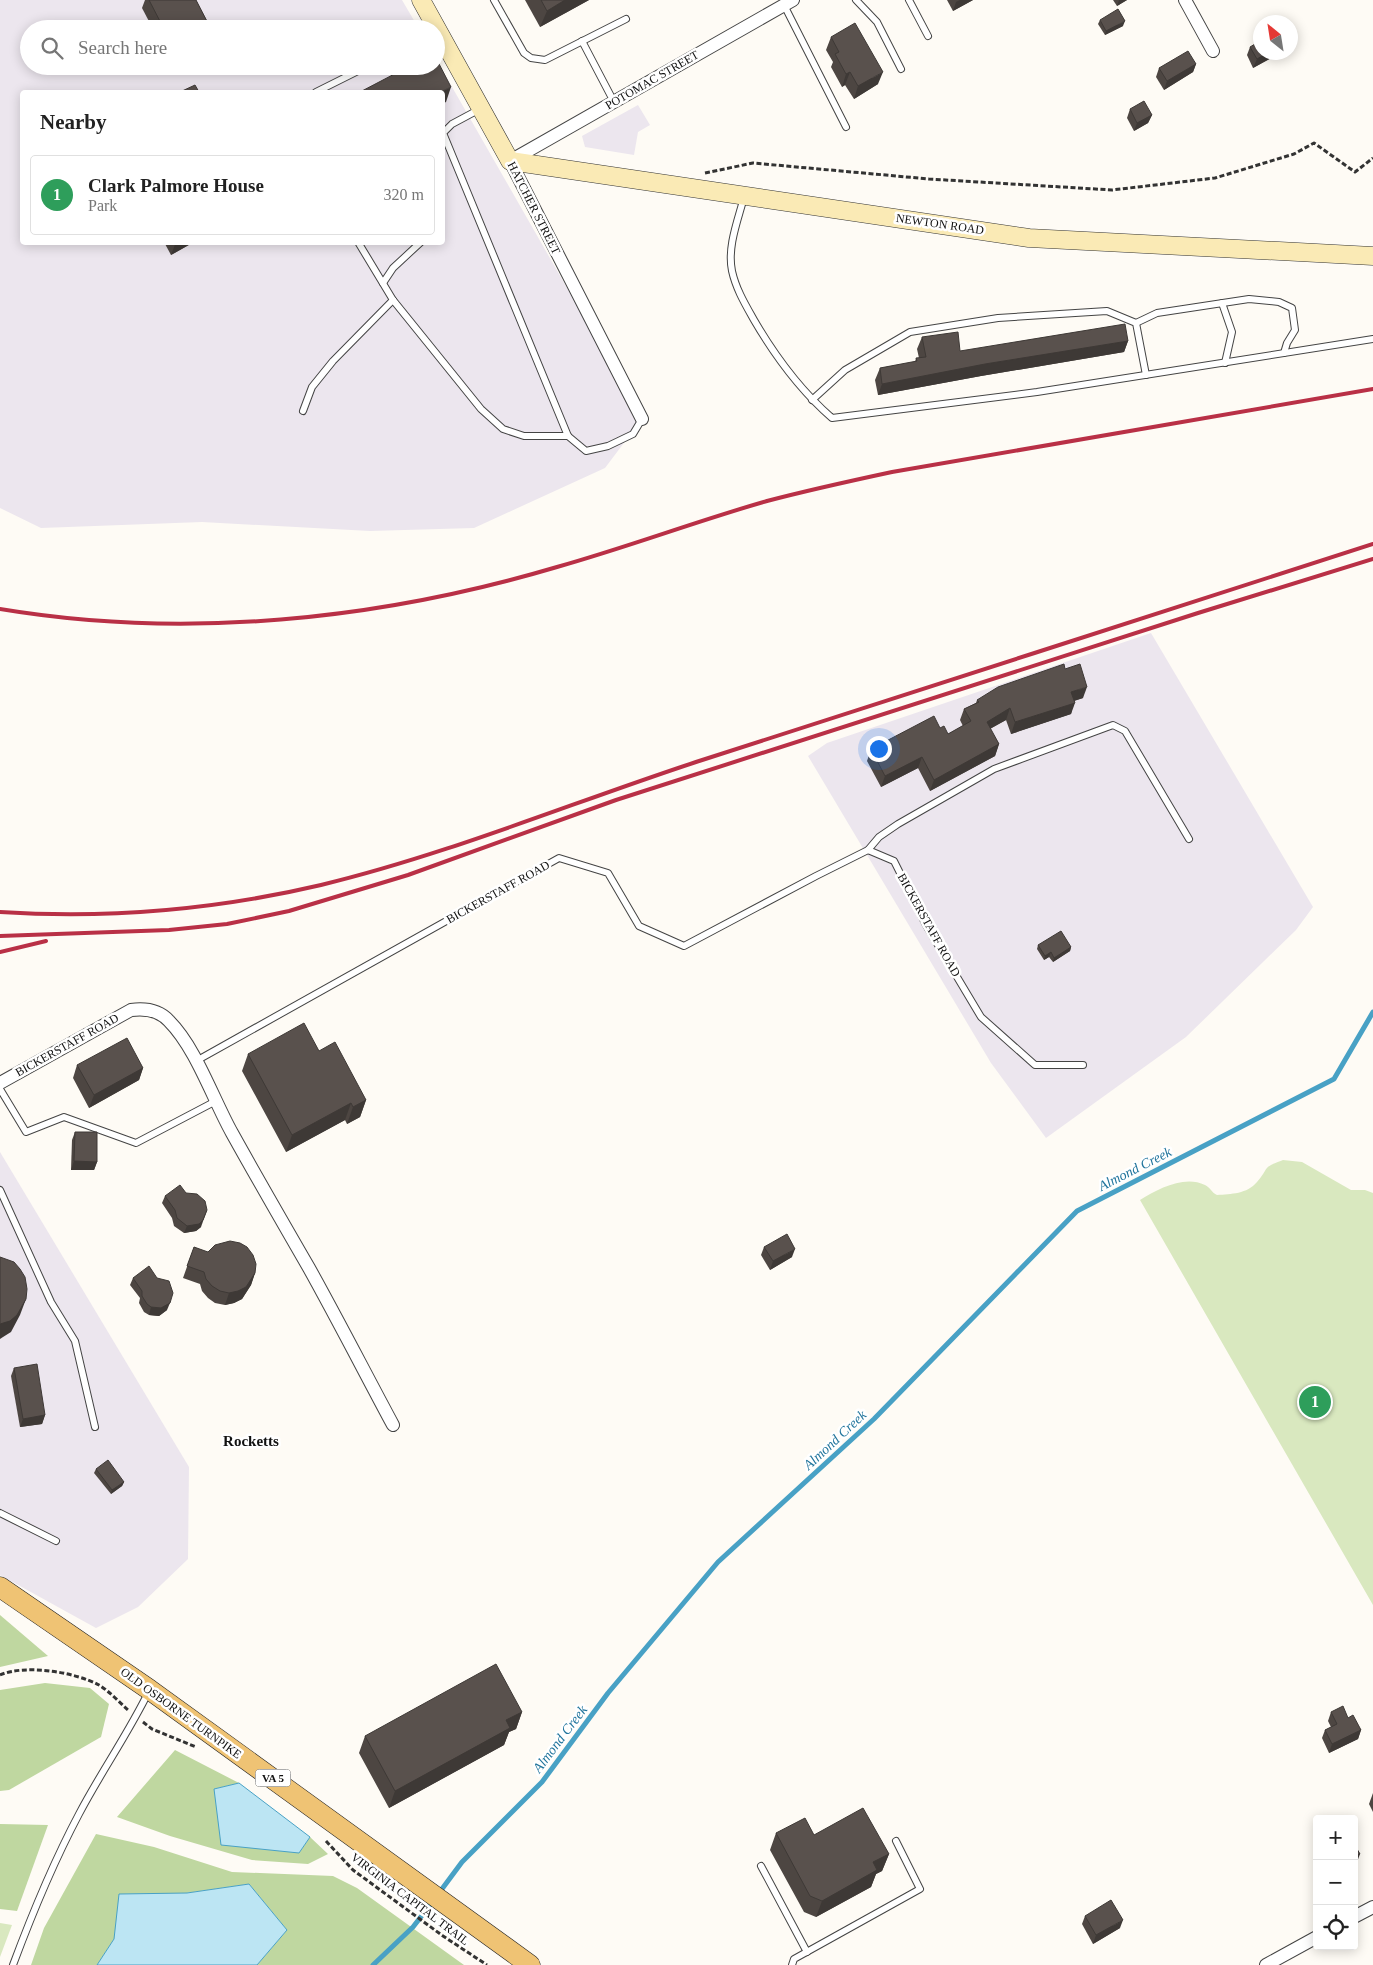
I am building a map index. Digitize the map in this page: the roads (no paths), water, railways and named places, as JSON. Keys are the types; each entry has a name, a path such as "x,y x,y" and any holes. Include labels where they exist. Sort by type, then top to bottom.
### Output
{"main road":[{"name":"OLD OSBORNE TURNPIKE","path":"0,1587 150,1690 530,1965"}],"street":[{"name":"HATCHER STREET","path":"422,0 432,20"},
{"path":"1185,0 1213,51"},
{"name":"POTOMAC STREET","path":"510,160 789,3"},
{"name":"HATCHER STREET","path":"445,44 510,160 642,419"},
{"name":"NEWTON ROAD","path":"510,160 1029,238 1373,256"},
{"name":"BICKERSTAFF ROAD","path":"0,1083 104,1023 131,1010 143,1008 156,1011 168,1019 196,1061"},
{"path":"196,1061 237,1143 309,1268 394,1425"},
{"path":"1358,1915 1373,1907"},
{"path":"1267,1965 1313,1939"}],"lane":[{"path":"494,0 524,54 531,58 545,60 626,19"},
{"path":"856,0 877,22 901,70"},
{"path":"909,0 928,36"},
{"path":"789,3 846,127"},
{"path":"582,41 614,102"},
{"path":"320,90 350,75"},
{"path":"445,131 452,124 481,108"},
{"path":"445,138 568,436 586,451 608,446 633,434 642,419"},
{"path":"745,195 734,231 731,254 732,271 740,295 772,351 812,400 832,418 1037,392 1373,340"},
{"path":"360,245 393,300 481,409 503,429 524,436 568,436"},
{"path":"383,283 393,268 418,245"},
{"path":"812,400 845,370 910,332 998,318 1107,311 1136,323 1157,313 1248,299 1279,302 1292,308 1295,330 1287,343 1284,353"},
{"path":"303,411 312,387 333,361 393,300"},
{"path":"1222,303 1232,332 1226,363"},
{"path":"1136,323 1146,375"},
{"path":"868,850 879,837 898,824 994,769 1113,725 1125,731 1189,839"},
{"name":"BICKERSTAFF ROAD","path":"196,1061 559,858 608,873 639,926 684,946 868,850 894,861 926,925 981,1017 1035,1065 1083,1065"},
{"path":"0,1088 26,1132 64,1117 136,1144 216,1101"},
{"path":"0,1190 51,1302 75,1341 95,1427"},
{"path":"0,1513 56,1541"},
{"path":"13,1965 34,1908 79,1814 150,1690"},
{"path":"792,1965 794,1959 920,1889 896,1841"},
{"path":"761,1866 807,1952"}],"water":[{"path":"239,1783 310,1837 299,1853 221,1845 214,1789"},
{"path":"249,1884 287,1930 257,1965 97,1965 114,1939 119,1894 187,1893"}],"waterway":[{"name":"Almond Creek","path":"439,1893 462,1862 542,1782 608,1693 718,1562 874,1419 1077,1211 1334,1079 1373,1012"},
{"name":"Almond Creek","path":"373,1965 413,1927 434,1900"}],"railway":[{"path":"0,609 70,618 140,623 281,620 351,612 489,585 557,567 767,501 814,489 892,472 1373,389"},
{"path":"0,912 81,914 161,911 241,901 321,885 463,843 696,762 1373,544"},
{"path":"0,936 169,930 227,924 289,911 408,875 616,800 1198,613 1373,559"},
{"path":"0,952 46,941"}],"place":[{"name":"Clark Palmore House","path":"1315,1402"}],"district":[{"name":"Rocketts","path":"251,1441"}]}
